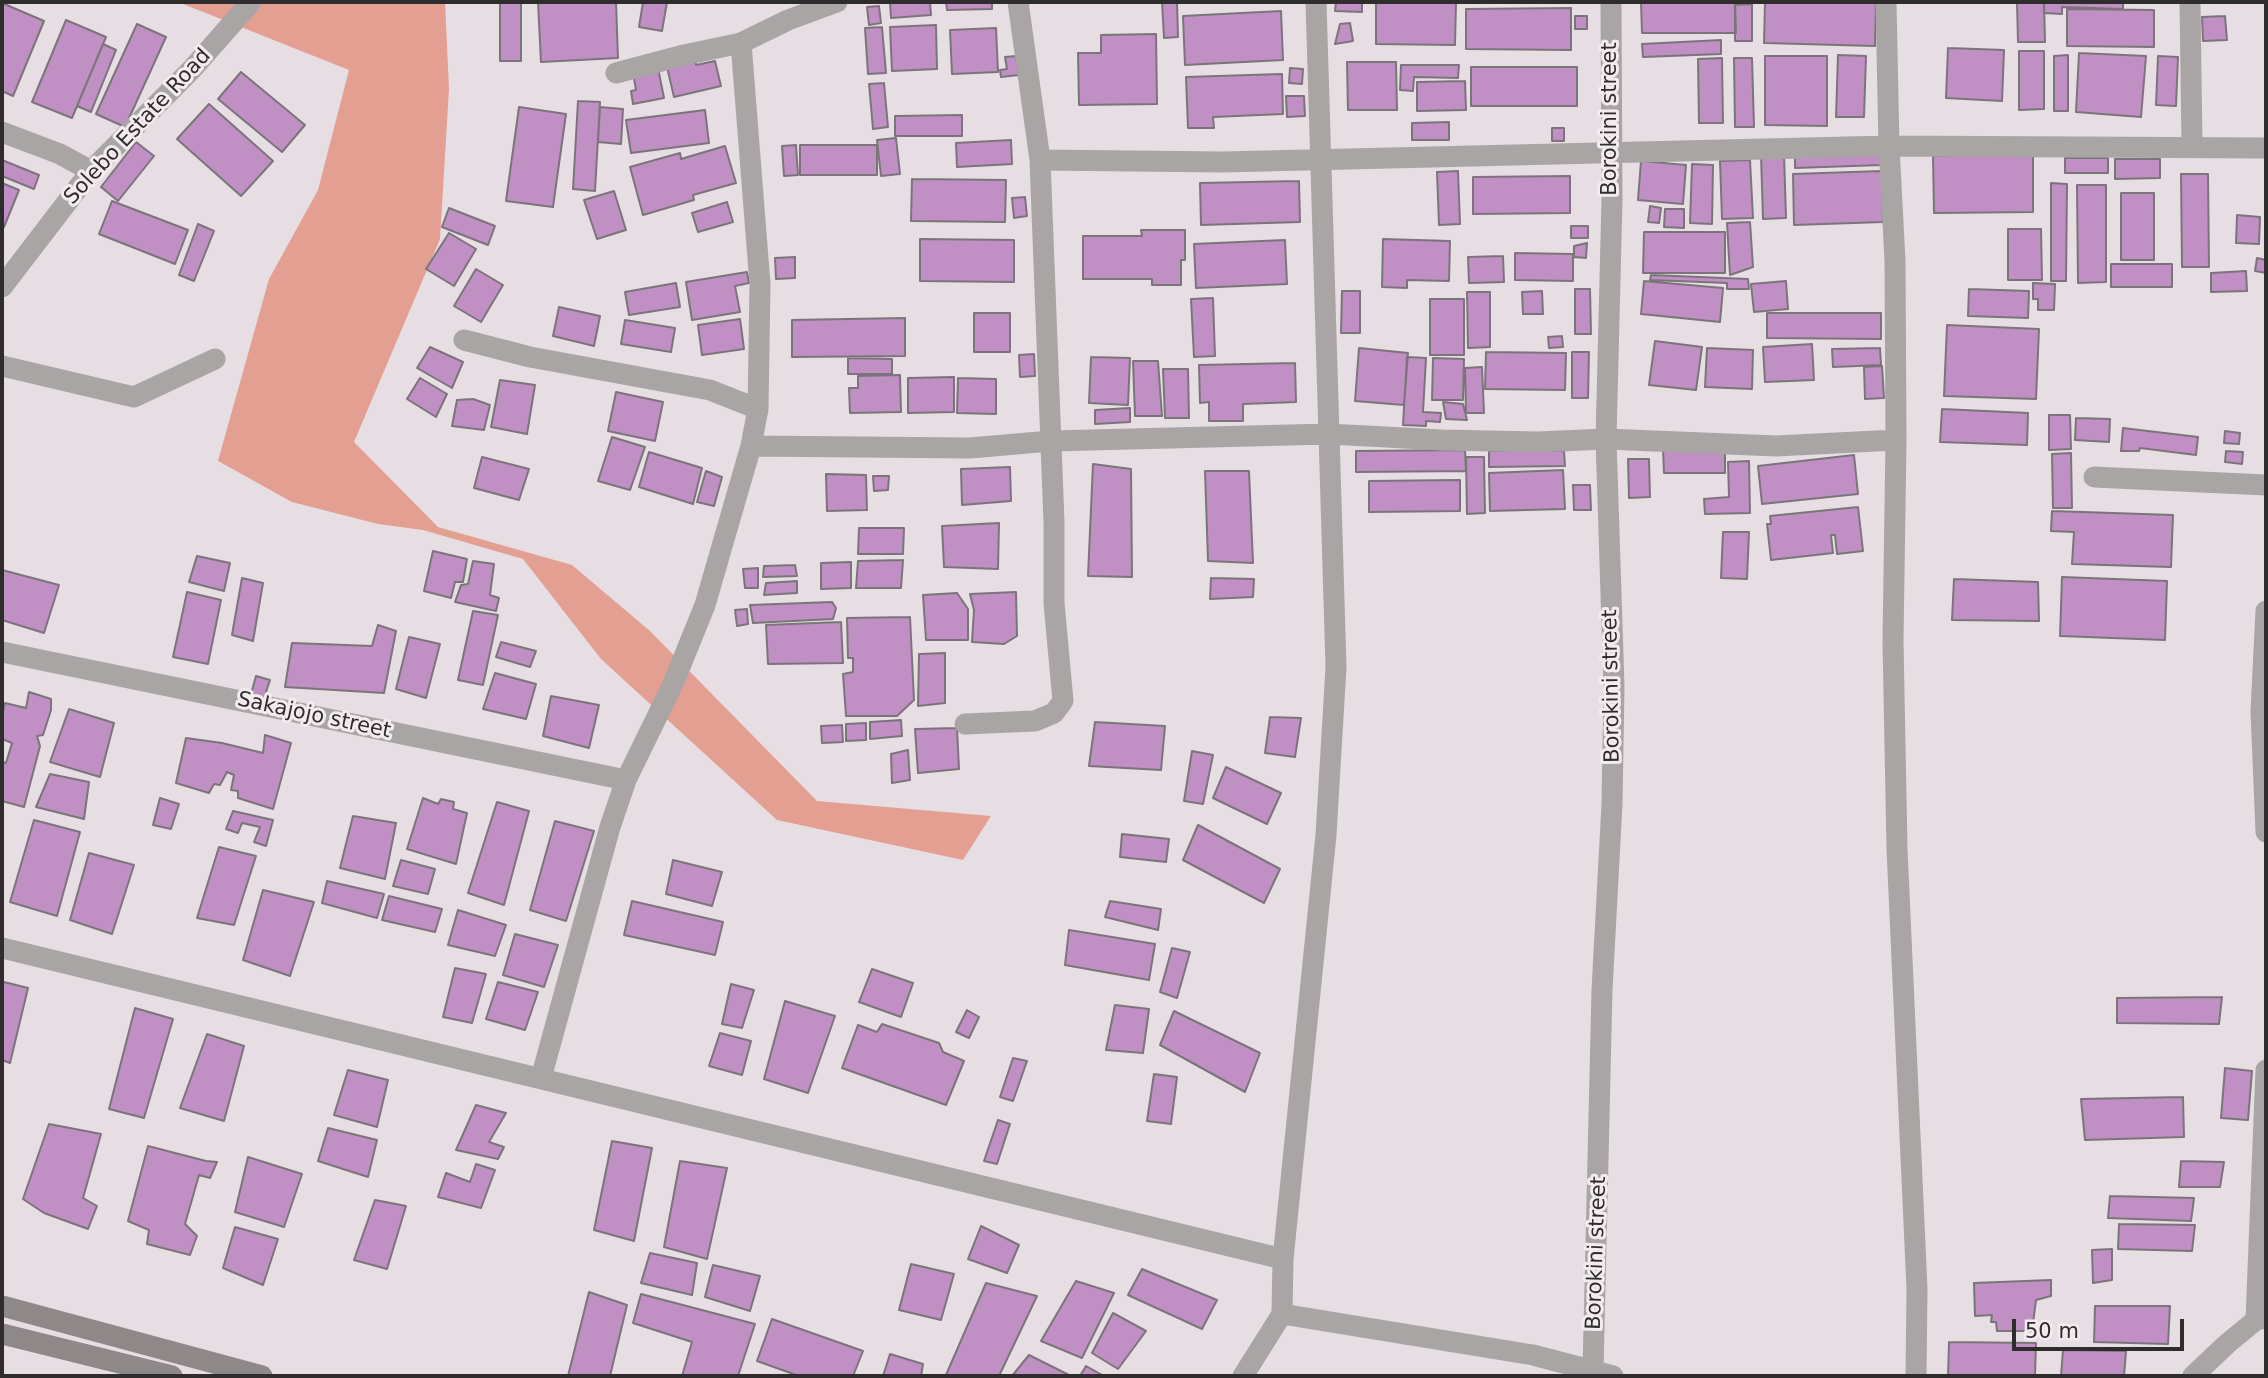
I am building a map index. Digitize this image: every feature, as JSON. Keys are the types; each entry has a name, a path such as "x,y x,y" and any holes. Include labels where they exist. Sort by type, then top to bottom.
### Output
{"main road":[{"path":"2,1306 262,1376"},
{"path":"2,1334 172,1376"}],"street":[{"name":"Solebo Estate Road","path":"2,288 91,171 193,68 251,2"},
{"path":"616,73 741,43 788,20 837,2"},
{"path":"965,724 1035,721 1054,713 1063,701 1054,603 1041,160 1018,2"},
{"path":"1243,1376 1282,1314 1283,1259 1320,911 1336,667 1316,2"},
{"name":"Borokini street","path":"1603,1373 1602,990 1612,804 1614,687 1606,439 1612,153 1611,2"},
{"path":"1886,2 1895,261 1893,641 1897,835 1917,1289 1916,1376"},
{"path":"2190,2 2192,146"},
{"path":"541,1078 610,827 626,780 673,684 705,605 751,446 758,409 760,284 741,43"},
{"path":"2,132 60,154 91,171"},
{"path":"1041,160 1223,162 1889,146 2266,148"},
{"path":"464,340 530,357 710,390 758,409"},
{"path":"2,366 134,397 215,359"},
{"path":"751,446 970,448 1051,441 1329,434 1442,440 1538,442 1606,439 1776,446 1896,440"},
{"path":"2094,477 2266,485"},
{"path":"2266,611 2261,711 2266,832"},
{"name":"Sakajojo street","path":"2,652 626,780"},
{"path":"2,948 1283,1259"},
{"path":"2193,1376 2228,1342 2261,1319 2266,1070"},
{"path":"1282,1314 1533,1355 1603,1373"}],"shaded area":[{"path":"178,2 445,2 449,89 440,239 354,442 438,527 572,565 650,631 817,801 991,816 963,860 777,820 601,659 523,559 423,530 378,524 292,502 218,461 269,279 318,190 349,70"}],"building":[{"path":"500,2 521,2 521,61 500,61"},
{"path":"538,2 616,2 618,58 541,62"},
{"path":"643,2 667,2 662,31 639,27"},
{"path":"890,2 930,2 931,15 891,18"},
{"path":"946,2 992,2 992,9 947,10"},
{"path":"1162,2 1177,2 1178,37 1164,38"},
{"path":"1336,2 1362,2 1362,12 1335,11"},
{"path":"1376,2 1456,2 1455,45 1376,44"},
{"path":"1641,2 1735,2 1736,33 1642,33"},
{"path":"1765,2 1876,2 1875,46 1764,43"},
{"path":"2017,2 2044,2 2045,42 2018,42"},
{"path":"2044,2 2123,2 2123,9 2062,7 2062,14 2044,13"},
{"path":"2,3 44,21 13,96 2,91"},
{"path":"1752,4 1752,41 1735,41 1735,5"},
{"path":"879,6 881,23 869,25 867,7"},
{"path":"1571,8 1571,50 1466,49 1466,9"},
{"path":"2067,9 2154,10 2154,47 2067,46"},
{"path":"1281,11 1283,60 1185,65 1183,16"},
{"path":"1575,16 1587,16 1587,29 1575,29"},
{"path":"2225,16 2227,40 2203,41 2202,17"},
{"path":"66,20 106,37 72,118 32,102"},
{"path":"1350,23 1353,41 1335,44 1340,24"},
{"path":"137,24 166,37 125,127 96,114"},
{"path":"936,25 937,69 892,71 890,27"},
{"path":"882,27 886,73 868,74 865,28"},
{"path":"996,28 998,72 952,74 950,30"},
{"path":"1156,34 1157,104 1079,105 1078,53 1101,53 1101,35"},
{"path":"1721,40 1721,54 1643,57 1642,44"},
{"path":"103,44 116,50 91,112 77,106"},
{"path":"1948,48 2004,50 2002,101 1946,98"},
{"path":"2019,51 2044,51 2044,109 2019,110"},
{"path":"2079,53 2146,56 2141,117 2076,112"},
{"path":"1838,55 1866,56 1864,117 1836,117"},
{"path":"2068,55 2068,111 2054,111 2054,56"},
{"path":"1016,56 1019,75 1001,77 1000,70 1007,69 1005,57"},
{"path":"1765,56 1827,56 1827,126 1765,125"},
{"path":"2158,56 2178,57 2176,106 2156,105"},
{"path":"1722,58 1723,123 1699,123 1698,59"},
{"path":"1734,58 1752,58 1754,127 1735,127"},
{"path":"695,60 696,65 715,61 721,86 674,97 667,67"},
{"path":"1347,62 1396,62 1397,110 1348,110"},
{"path":"1401,65 1459,65 1458,78 1414,77 1413,91 1400,90"},
{"path":"1471,67 1577,67 1577,106 1471,106"},
{"path":"658,68 664,98 633,104 631,91 636,90 633,73"},
{"path":"1290,68 1303,69 1302,84 1289,83"},
{"path":"241,72 305,125 282,152 218,99"},
{"path":"1282,74 1283,114 1213,117 1214,128 1188,128 1186,77"},
{"path":"1465,81 1466,110 1417,111 1417,82"},
{"path":"884,83 888,127 873,129 869,84"},
{"path":"1286,96 1304,96 1305,116 1287,117"},
{"path":"578,101 600,102 595,191 573,189"},
{"path":"209,104 273,161 241,196 177,139"},
{"path":"519,107 566,114 553,207 506,201"},
{"path":"600,107 623,109 621,144 598,142"},
{"path":"705,110 709,143 631,153 626,120"},
{"path":"962,115 962,136 895,136 895,116"},
{"path":"1449,122 1449,140 1412,140 1412,123"},
{"path":"1552,128 1564,128 1564,141 1552,141"},
{"path":"896,138 900,174 881,176 877,140"},
{"path":"1011,140 1012,164 957,167 956,143"},
{"path":"136,142 154,156 118,201 101,187"},
{"path":"796,145 798,175 784,176 782,146"},
{"path":"800,145 877,145 877,175 800,175"},
{"path":"725,146 736,183 693,195 694,200 643,215 630,167 680,153 681,159"},
{"path":"1882,152 1882,165 1795,168 1795,155"},
{"path":"1784,154 1786,218 1763,219 1761,155"},
{"path":"2033,155 2033,212 1934,213 1933,156"},
{"path":"2065,158 2108,158 2108,173 2065,173"},
{"path":"2115,159 2160,159 2160,178 2115,179"},
{"path":"2,160 39,175 34,189 2,176"},
{"path":"1750,160 1753,218 1722,219 1720,161"},
{"path":"1641,161 1686,165 1683,204 1638,200"},
{"path":"1692,164 1713,165 1712,224 1690,223"},
{"path":"1458,171 1460,224 1439,225 1437,172"},
{"path":"1882,171 1883,222 1794,225 1793,174"},
{"path":"2181,174 2208,174 2209,267 2182,267"},
{"path":"1570,176 1570,213 1473,214 1473,177"},
{"path":"912,179 1006,180 1005,222 911,221"},
{"path":"1299,181 1300,222 1201,225 1200,183"},
{"path":"2,183 19,190 4,227 2,226"},
{"path":"2051,183 2067,184 2066,281 2051,281"},
{"path":"2077,185 2106,185 2106,282 2078,283"},
{"path":"614,191 626,230 597,239 584,200"},
{"path":"2121,193 2154,193 2154,260 2121,260"},
{"path":"1025,197 1027,216 1014,218 1012,198"},
{"path":"112,201 188,230 175,264 99,234"},
{"path":"727,202 733,222 698,232 692,213"},
{"path":"1650,206 1661,208 1659,223 1648,222"},
{"path":"449,208 495,226 488,245 442,227"},
{"path":"1665,209 1684,209 1684,228 1664,227"},
{"path":"2237,215 2260,217 2259,244 2236,243"},
{"path":"1750,222 1753,267 1730,275 1727,223"},
{"path":"198,224 214,231 194,281 179,275"},
{"path":"1571,226 1588,226 1588,238 1571,238"},
{"path":"2008,229 2041,229 2042,280 2008,280"},
{"path":"1141,230 1185,230 1185,260 1181,260 1181,285 1152,285 1152,279 1083,279 1083,236 1142,236"},
{"path":"1644,232 1725,232 1725,273 1643,273"},
{"path":"449,233 476,249 454,286 426,269"},
{"path":"920,239 1014,240 1014,282 920,281"},
{"path":"1383,239 1450,241 1449,281 1407,280 1407,288 1382,287"},
{"path":"1285,240 1287,284 1196,288 1194,244"},
{"path":"1587,243 1586,258 1574,257 1574,246"},
{"path":"1515,253 1573,254 1573,281 1515,280"},
{"path":"1503,256 1504,282 1469,283 1468,257"},
{"path":"795,257 795,278 776,279 775,258"},
{"path":"2257,258 2266,260 2266,273 2255,271"},
{"path":"2111,264 2172,264 2172,287 2111,287"},
{"path":"476,269 503,285 481,322 454,306"},
{"path":"2246,271 2247,291 2211,292 2211,273"},
{"path":"747,272 749,283 735,286 740,312 692,320 686,282"},
{"path":"1651,275 1748,279 1749,289 1727,289 1727,283 1650,280"},
{"path":"1644,281 1723,288 1720,322 1641,314"},
{"path":"1786,281 1788,309 1754,312 1751,284"},
{"path":"676,283 680,307 629,315 625,292"},
{"path":"2033,283 2055,284 2054,310 2038,310 2038,299 2033,299"},
{"path":"1575,289 1590,289 1591,334 1575,334"},
{"path":"1969,289 2029,291 2028,318 1968,316"},
{"path":"1342,291 1360,291 1360,333 1341,333"},
{"path":"1542,291 1543,314 1523,314 1522,292"},
{"path":"1467,292 1490,292 1490,347 1468,348"},
{"path":"1213,298 1215,356 1194,357 1191,299"},
{"path":"1430,299 1464,299 1464,355 1430,355"},
{"path":"559,307 600,316 594,346 553,336"},
{"path":"974,313 1010,313 1010,352 974,352"},
{"path":"1767,313 1881,313 1881,339 1767,338"},
{"path":"905,318 905,356 792,357 792,320"},
{"path":"740,319 744,349 702,355 698,325"},
{"path":"625,320 675,328 671,352 621,344"},
{"path":"1947,325 2039,329 2036,399 1944,396"},
{"path":"1562,336 1563,347 1549,348 1548,337"},
{"path":"1655,341 1702,347 1696,390 1649,385"},
{"path":"1812,344 1814,380 1765,382 1763,347"},
{"path":"430,347 463,362 452,388 417,368"},
{"path":"1359,348 1408,353 1404,405 1355,401"},
{"path":"1707,348 1753,350 1752,389 1705,387"},
{"path":"1880,348 1881,365 1833,367 1832,349"},
{"path":"1486,352 1566,353 1565,390 1485,389"},
{"path":"1572,352 1589,352 1588,398 1572,398"},
{"path":"1034,354 1035,376 1020,377 1019,355"},
{"path":"1091,357 1130,358 1128,405 1089,403"},
{"path":"1407,357 1426,358 1423,412 1441,413 1440,422 1426,421 1426,426 1403,425"},
{"path":"848,358 892,359 892,374 848,374"},
{"path":"1433,358 1464,359 1463,400 1432,400"},
{"path":"1133,361 1158,361 1162,416 1135,416"},
{"path":"1295,363 1296,402 1243,404 1243,421 1209,421 1209,402 1200,403 1199,365"},
{"path":"1882,366 1884,398 1865,399 1864,367"},
{"path":"1482,367 1484,413 1466,413 1465,368"},
{"path":"1163,369 1188,369 1189,418 1165,418"},
{"path":"900,375 901,412 850,413 849,388 858,388 858,376"},
{"path":"954,377 954,412 908,413 908,378"},
{"path":"420,378 447,394 436,417 407,399"},
{"path":"958,378 996,379 996,414 957,413"},
{"path":"500,380 535,385 527,434 491,427"},
{"path":"616,392 663,402 655,441 608,431"},
{"path":"473,399 490,405 484,430 452,426 457,400"},
{"path":"1443,402 1463,404 1467,420 1446,419"},
{"path":"1130,408 1130,422 1095,424 1095,410"},
{"path":"1942,409 2028,413 2027,445 1940,442"},
{"path":"2049,415 2070,415 2071,449 2049,450"},
{"path":"2076,418 2110,419 2109,442 2075,440"},
{"path":"2123,428 2198,437 2196,455 2140,448 2139,451 2121,451"},
{"path":"2225,431 2240,433 2239,444 2224,443"},
{"path":"612,437 645,447 630,490 598,481"},
{"path":"1663,449 1725,449 1725,473 1664,473"},
{"path":"1465,450 1466,471 1356,472 1356,451"},
{"path":"1489,451 1564,451 1565,466 1489,467"},
{"path":"2226,451 2243,452 2242,464 2225,462"},
{"path":"649,452 702,468 693,504 639,487"},
{"path":"2071,453 2072,508 2053,508 2052,454"},
{"path":"1854,455 1858,494 1762,504 1758,466"},
{"path":"482,457 529,469 519,500 474,488"},
{"path":"1466,457 1484,457 1485,513 1467,514"},
{"path":"1628,459 1649,459 1650,497 1629,498"},
{"path":"1749,461 1750,513 1705,514 1704,499 1729,497 1728,462"},
{"path":"1093,464 1131,469 1132,577 1088,576"},
{"path":"1010,467 1011,501 962,505 961,469"},
{"path":"1563,470 1565,509 1490,511 1489,473"},
{"path":"706,471 722,477 714,506 697,502"},
{"path":"1205,471 1249,471 1253,563 1208,561"},
{"path":"826,474 866,475 867,510 827,511"},
{"path":"873,476 889,476 888,490 874,491"},
{"path":"1460,480 1460,511 1369,512 1369,481"},
{"path":"1573,485 1590,485 1591,510 1574,510"},
{"path":"1858,507 1863,551 1837,554 1835,535 1831,535 1833,553 1771,560 1767,524 1771,524 1770,516"},
{"path":"2052,511 2173,515 2171,567 2072,564 2074,532 2051,531"},
{"path":"999,523 998,569 944,567 942,526"},
{"path":"859,528 904,528 903,554 858,554"},
{"path":"1723,532 1749,532 1747,579 1721,578"},
{"path":"433,551 467,559 463,582 455,582 451,598 424,591"},
{"path":"197,556 230,563 224,591 189,582"},
{"path":"903,560 901,588 856,588 858,561"},
{"path":"473,561 494,564 490,595 499,598 496,611 455,602 461,585 468,584"},
{"path":"851,562 851,588 821,589 821,563"},
{"path":"795,565 797,576 763,577 764,566"},
{"path":"758,568 758,588 745,588 743,569"},
{"path":"2,570 59,585 44,633 2,620"},
{"path":"2062,577 2167,581 2165,640 2060,636"},
{"path":"242,578 263,583 253,641 232,635"},
{"path":"1211,578 1254,579 1253,597 1210,599"},
{"path":"1954,579 2038,582 2039,621 1952,620"},
{"path":"797,581 797,593 764,595 766,583"},
{"path":"187,592 221,600 208,664 173,657"},
{"path":"1016,592 1017,636 1004,644 972,642 974,610 970,594"},
{"path":"957,593 968,609 968,640 926,640 923,595"},
{"path":"832,602 836,608 833,619 753,623 750,605"},
{"path":"747,609 748,624 737,626 735,610"},
{"path":"473,611 498,615 483,685 458,680"},
{"path":"910,617 914,700 897,716 846,716 843,674 853,672 853,658 848,658 847,618"},
{"path":"841,622 843,663 768,664 766,625"},
{"path":"378,625 396,631 384,693 285,687 292,643 372,646"},
{"path":"409,637 440,644 426,698 396,689"},
{"path":"501,642 536,651 530,667 496,657"},
{"path":"945,653 945,703 918,706 919,654"},
{"path":"495,673 536,684 526,719 483,709"},
{"path":"256,676 270,680 264,698 251,694"},
{"path":"29,692 51,699 51,710 43,735 37,736 40,746 24,807 2,801 2,762 6,763 12,743 2,739 2,715 5,703 26,708"},
{"path":"551,696 599,705 589,748 543,736"},
{"path":"69,709 114,723 100,777 50,762"},
{"path":"1270,717 1301,718 1295,757 1265,753"},
{"path":"901,720 902,736 870,739 870,722"},
{"path":"1095,722 1165,726 1161,770 1089,766"},
{"path":"866,723 866,740 846,741 846,724"},
{"path":"842,725 843,742 822,743 821,726"},
{"path":"957,728 959,769 918,773 915,729"},
{"path":"265,735 291,743 273,809 238,798 238,791 231,790 234,775 227,772 220,785 214,784 209,793 176,783 186,738 263,753"},
{"path":"908,750 910,780 892,783 891,754"},
{"path":"1192,751 1213,755 1203,804 1184,801"},
{"path":"1226,767 1281,793 1267,824 1213,798"},
{"path":"50,774 89,782 84,819 36,807"},
{"path":"160,798 179,804 171,829 153,825"},
{"path":"423,798 438,804 441,799 454,802 453,809 467,813 456,864 407,849"},
{"path":"497,802 529,811 504,905 468,893"},
{"path":"233,811 273,820 266,846 254,842 260,827 242,823 238,833 226,829"},
{"path":"353,816 396,823 385,879 340,868"},
{"path":"34,820 80,832 57,916 10,902"},
{"path":"555,821 594,831 566,921 530,910"},
{"path":"1198,825 1280,869 1264,903 1183,860"},
{"path":"1122,834 1169,839 1166,862 1120,857"},
{"path":"219,847 256,856 234,925 197,918"},
{"path":"89,853 134,865 112,934 70,920"},
{"path":"401,860 435,869 428,894 393,886"},
{"path":"673,860 722,872 712,906 666,894"},
{"path":"327,881 384,894 377,918 322,903"},
{"path":"263,890 314,902 290,976 243,960"},
{"path":"389,896 442,909 435,932 382,920"},
{"path":"632,901 723,922 715,955 624,935"},
{"path":"1110,901 1161,909 1158,930 1105,917"},
{"path":"458,910 506,925 495,956 448,945"},
{"path":"1069,930 1155,944 1149,980 1065,965"},
{"path":"515,934 558,945 544,987 503,975"},
{"path":"1172,948 1190,952 1177,998 1160,992"},
{"path":"455,968 486,974 472,1023 443,1017"},
{"path":"872,969 913,983 901,1017 859,1002"},
{"path":"4,982 28,988 10,1063 2,1060"},
{"path":"498,982 538,992 525,1030 486,1019"},
{"path":"731,984 754,990 742,1028 722,1024"},
{"path":"2222,997 2219,1024 2117,1023 2117,998"},
{"path":"785,1001 835,1016 808,1093 764,1079"},
{"path":"1115,1005 1149,1009 1143,1053 1106,1050"},
{"path":"135,1008 173,1019 144,1118 109,1109"},
{"path":"967,1010 979,1017 969,1038 956,1032"},
{"path":"1174,1011 1260,1053 1245,1092 1160,1045"},
{"path":"882,1024 939,1043 943,1052 964,1061 946,1105 842,1068 858,1025 877,1032"},
{"path":"720,1033 751,1041 742,1075 709,1066"},
{"path":"207,1034 244,1046 224,1121 180,1108"},
{"path":"1013,1058 1027,1061 1013,1101 1000,1097"},
{"path":"2225,1068 2252,1071 2248,1120 2221,1118"},
{"path":"348,1070 388,1080 377,1127 334,1115"},
{"path":"1154,1074 1177,1077 1171,1124 1147,1121"},
{"path":"2183,1097 2184,1137 2085,1140 2081,1099"},
{"path":"476,1105 506,1113 489,1142 504,1147 498,1159 456,1150"},
{"path":"998,1120 1010,1124 997,1164 984,1161"},
{"path":"49,1124 101,1134 83,1198 97,1206 88,1229 44,1213 23,1199"},
{"path":"328,1128 377,1140 368,1177 318,1161"},
{"path":"612,1141 652,1148 634,1241 594,1230"},
{"path":"148,1146 217,1162 210,1178 199,1175 185,1224 197,1236 190,1255 147,1244 149,1230 128,1221"},
{"path":"248,1157 302,1174 284,1227 235,1212"},
{"path":"680,1161 727,1168 707,1259 664,1247"},
{"path":"2181,1161 2224,1162 2220,1187 2179,1187"},
{"path":"476,1164 495,1170 481,1208 438,1197 446,1173 470,1182"},
{"path":"2110,1196 2194,1198 2191,1221 2108,1218"},
{"path":"375,1200 406,1206 387,1269 354,1260"},
{"path":"2119,1224 2195,1225 2192,1251 2118,1249"},
{"path":"981,1226 1019,1245 1007,1273 968,1259"},
{"path":"235,1227 278,1239 263,1285 223,1268"},
{"path":"2112,1249 2112,1280 2093,1283 2092,1250"},
{"path":"650,1253 697,1263 692,1295 641,1283"},
{"path":"911,1264 954,1274 941,1320 899,1310"},
{"path":"713,1265 760,1276 750,1311 705,1297"},
{"path":"1142,1269 1217,1300 1202,1329 1128,1295"},
{"path":"2051,1280 2051,1296 2036,1300 2032,1331 1997,1331 1996,1322 1991,1322 1992,1315 1975,1316 1974,1283"},
{"path":"1076,1281 1114,1293 1082,1358 1041,1341"},
{"path":"986,1283 1037,1296 999,1376 946,1375"},
{"path":"589,1292 627,1305 610,1376 568,1376"},
{"path":"641,1294 755,1324 738,1376 682,1376 692,1342 633,1323"},
{"path":"2095,1306 2170,1306 2168,1344 2094,1342"},
{"path":"1113,1313 1146,1331 1118,1369 1092,1353"},
{"path":"772,1319 863,1351 853,1376 799,1376 757,1361"},
{"path":"1949,1342 2036,1343 2035,1376 1948,1376"},
{"path":"2063,1350 2126,1351 2124,1376 2061,1376"},
{"path":"890,1354 923,1364 921,1376 883,1376"},
{"path":"1029,1355 1071,1376 1012,1376"},
{"path":"1086,1366 1104,1376 1080,1376"}]}
